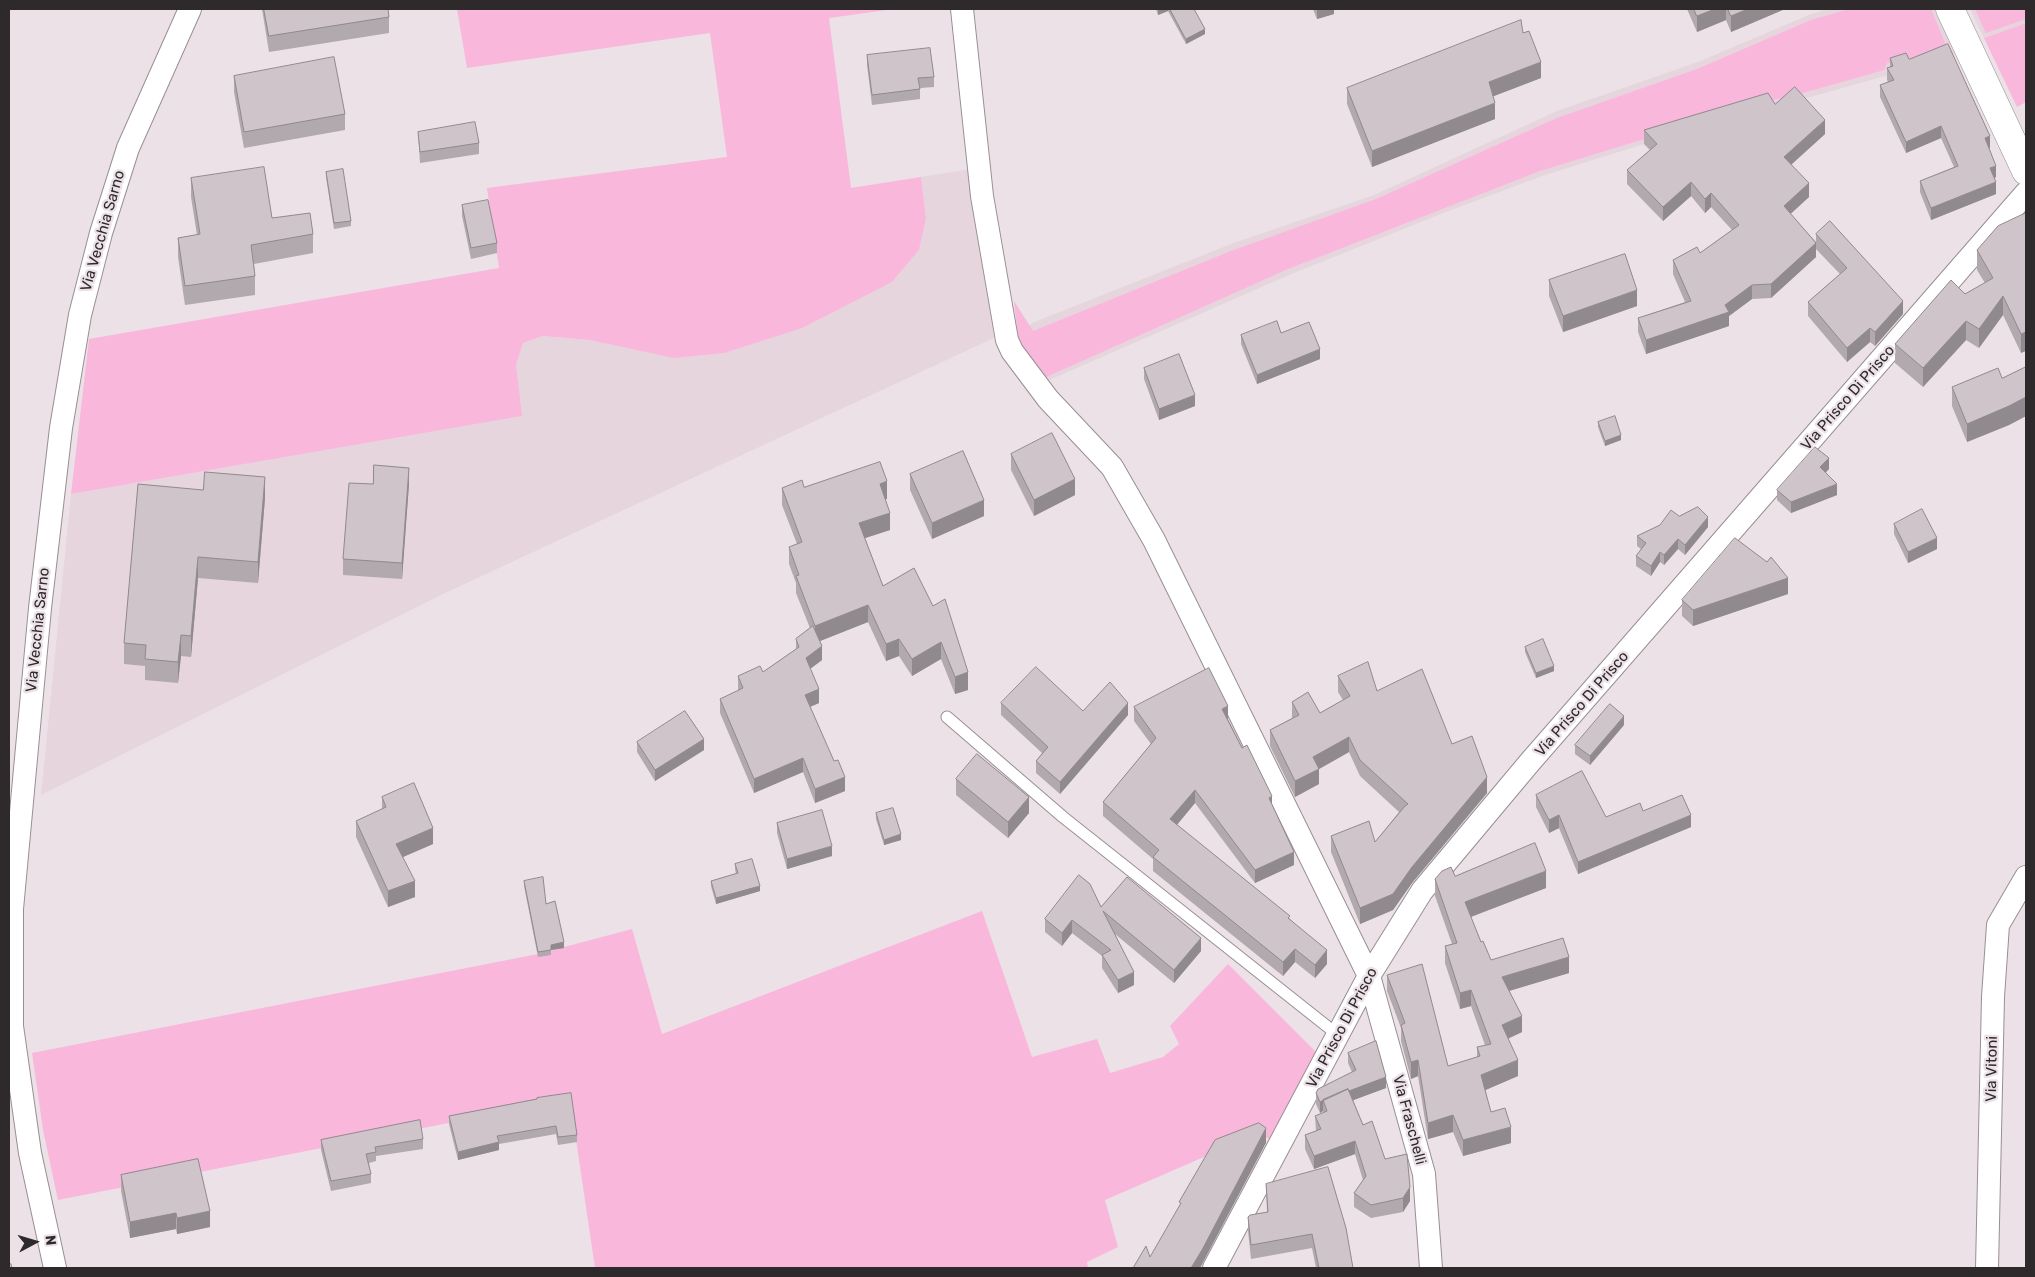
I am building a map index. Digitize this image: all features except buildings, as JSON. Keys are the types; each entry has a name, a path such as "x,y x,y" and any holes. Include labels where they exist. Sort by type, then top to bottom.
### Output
{"main road":[{"path":"1950,9 2026,171"}],"street":[{"name":"Via Vecchia Sarno","path":"55,1268 30,1153 12,1026 12,909 40,608 61,428 80,315 101,233 128,148 190,9"},
{"name":"Via Fraschelli","path":"962,9 982,196 1007,340 1012,351 1048,399 1112,467 1154,540 1369,976 1424,1174 1431,1268"},
{"name":"Via Prisco Di Prisco","path":"1214,1268 1369,976 1422,891 1530,762 2026,193"},
{"name":"Via Vitoni","path":"1986,1268 1998,925 2026,877"}],"lane":[{"path":"947,716 1063,817 1338,1034"}],"shaded area":[{"path":"457,9 894,9 829,18 851,188 921,177 926,219 919,250 892,282 802,328 724,353 674,358 590,340 543,336 523,343 516,365 522,416 71,494 89,339 499,268 487,188 727,157 710,33 467,68"},
{"path":"1829,9 1935,9 1955,53 1892,74 1644,144 1542,176 1289,275 1045,382 1019,338 1032,323 1231,244 1374,195 1557,111 1698,62 1811,14"},
{"path":"1849,9 1931,9 1948,50 1887,63 1884,70 1768,101 1540,171 1288,269 1044,378 1018,338 1014,301 1033,331 1231,251 1376,199 1557,118 1697,69 1811,20"},
{"path":"1970,9 2026,9 2026,23 1984,38"},
{"path":"1975,9 2026,9 2026,19 1986,33"},
{"path":"2026,23 2026,102 2017,107 1984,38"},
{"path":"971,169 994,338 445,593 41,795 71,494 521,416 516,365 523,343 543,336 590,340 892,282 919,250 926,219 921,177"},
{"path":"982,911 1032,1057 1097,1039 1110,1073 1163,1057 1179,1044 1170,1026 1228,964 1318,1054 1271,1140 1259,1133 1105,1200 1118,1247 1087,1262 1088,1268 595,1268 570,1099 58,1200 43,1130 32,1053 538,954 632,929 662,1034"}]}
